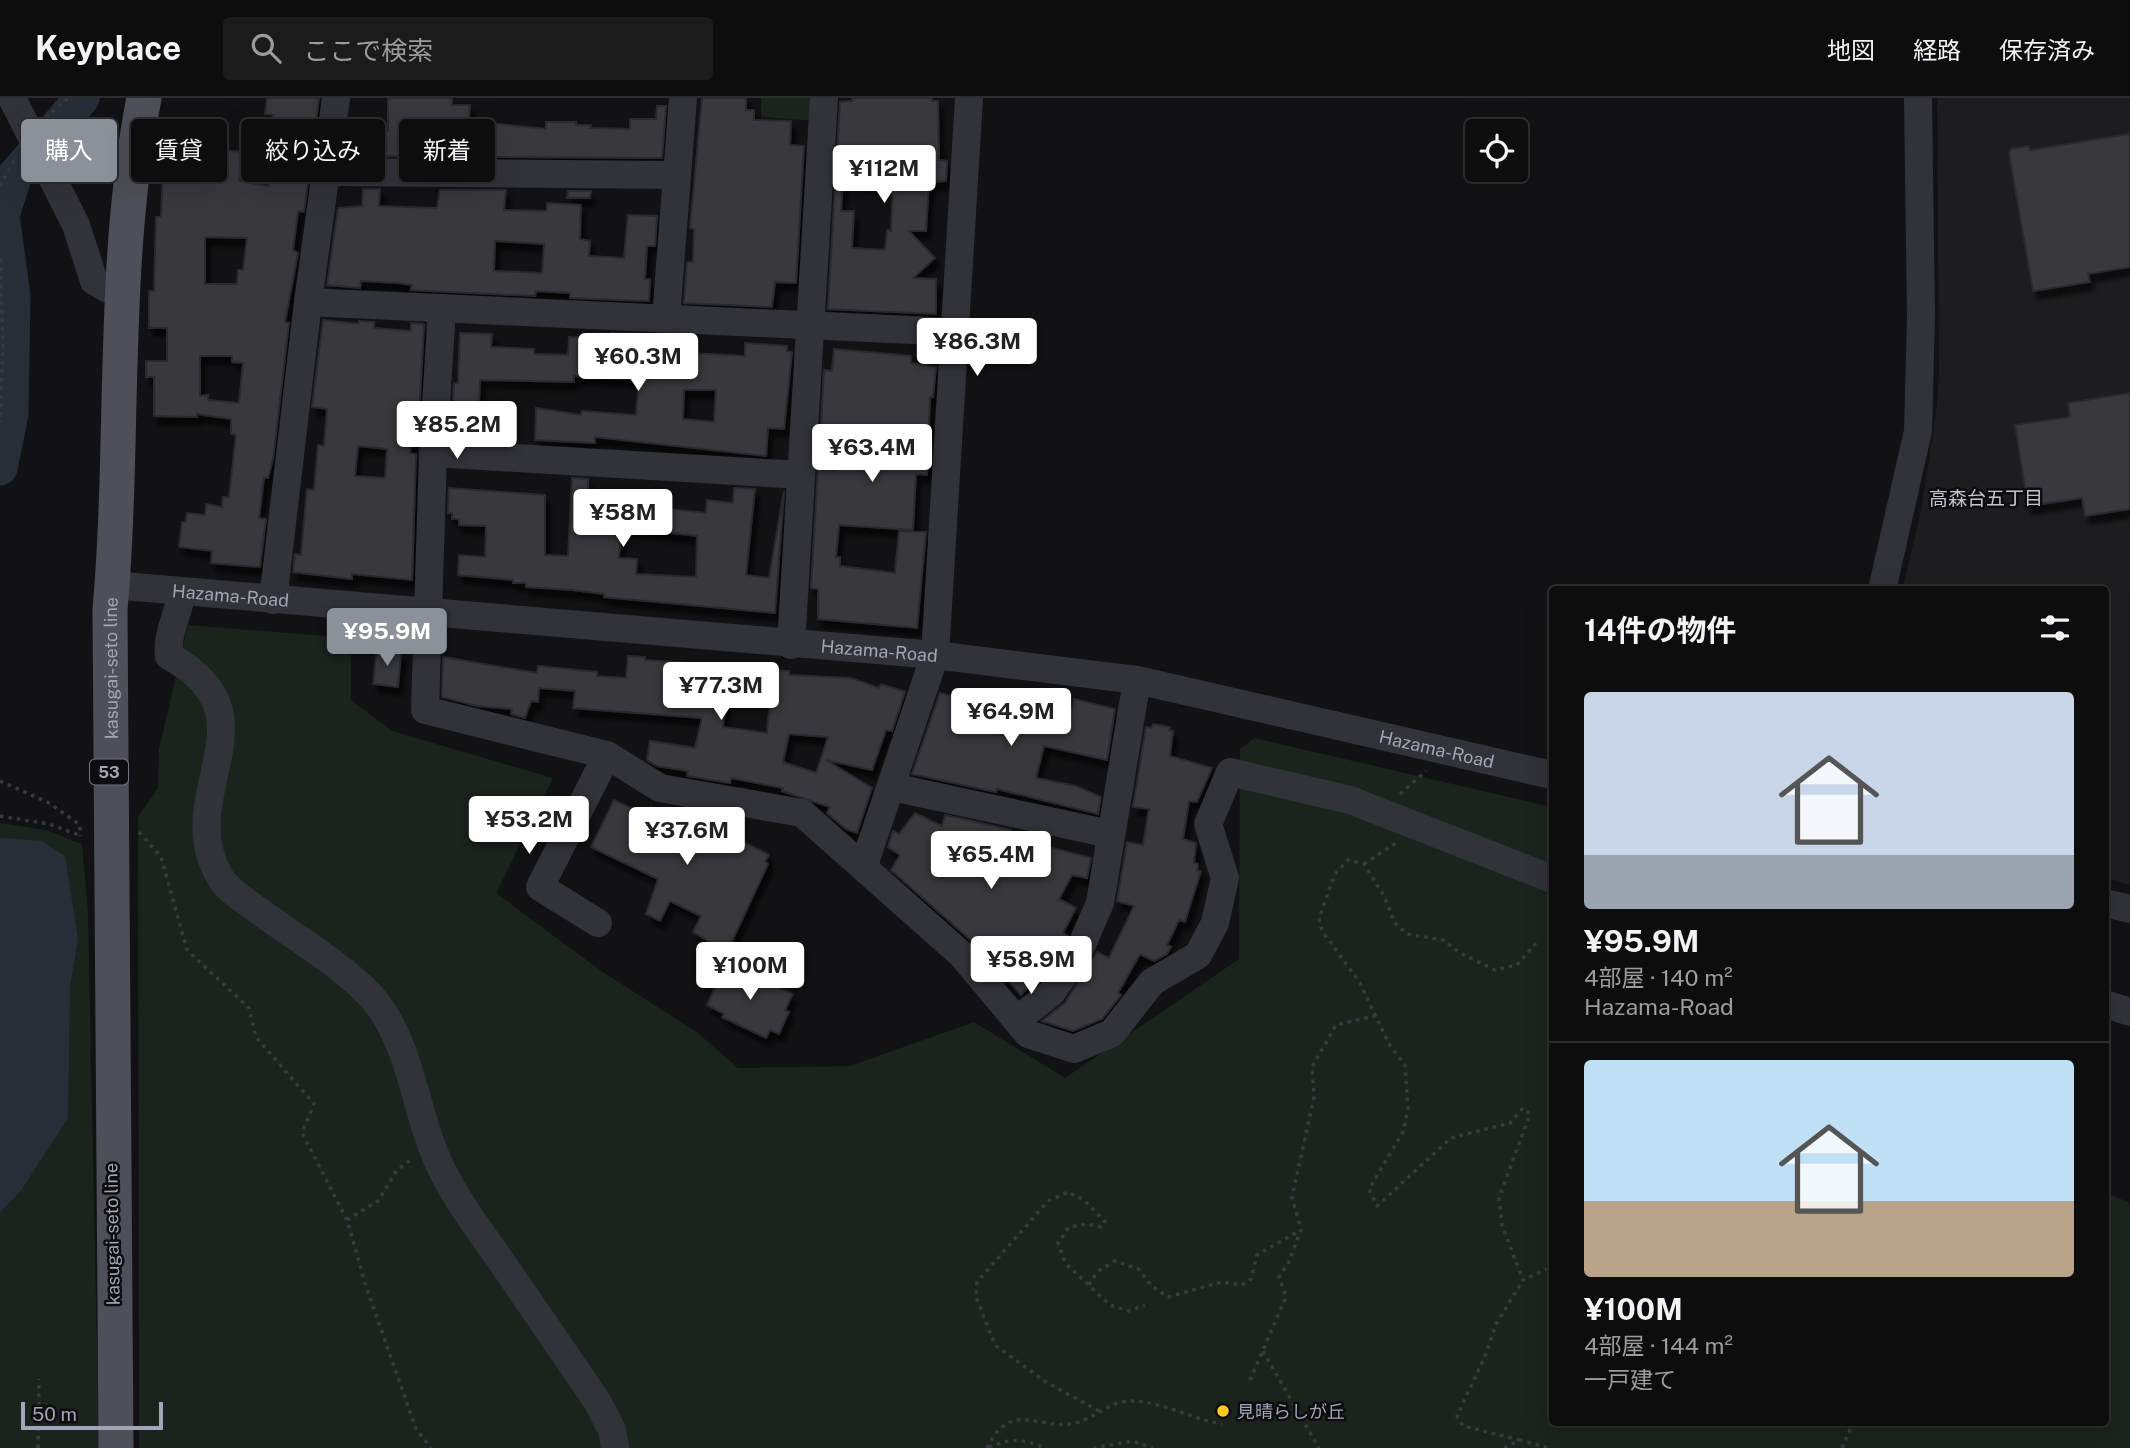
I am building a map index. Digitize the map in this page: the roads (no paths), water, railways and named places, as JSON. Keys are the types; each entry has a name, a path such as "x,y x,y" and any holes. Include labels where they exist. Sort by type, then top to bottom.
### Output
{"main road":[{"name":"kasugai-seto line","path":"116,1448 93,832 112,585 120,291 133,154 144,98"}],"street":[{"path":"12,98 76,225 94,281 106,288 120,291"},
{"path":"334,119 337,98"},
{"path":"666,318 683,98"},
{"path":"791,645 824,98"},
{"path":"864,865 935,655 969,98"},
{"path":"1883,586 1918,431 1921,317 1918,98"},
{"path":"385,172 677,175"},
{"path":"273,600 308,302 326,182"},
{"path":"308,302 956,332"},
{"path":"442,308 433,453 425,710 607,755 660,788 802,813 864,865 962,955 1028,1034 1074,1049 1112,1032 1152,982 1198,955 1215,923 1225,878 1208,824 1230,772 1350,800 1549,878"},
{"path":"433,453 801,475"},
{"name":"Hazama-Road","path":"112,585 791,645 935,655 1137,680 1549,774"},
{"path":"182,591 179,611 167,641 169,656 193,670 211,690 220,707 223,726 206,815 207,849 221,879 248,903 358,983 379,1006 399,1045 430,1145 453,1192 597,1401 612,1430 615,1448"},
{"path":"1018,1019 1051,993 1076,958 1100,903 1137,680"},
{"path":"598,923 540,887 607,755"},
{"path":"892,787 1110,834"},
{"path":"2109,904 2130,909"},
{"path":"2109,1005 2130,1012"}],"waterway":[{"path":"0,468 11,414 13,296 2,215 15,175 82,98"}],"place":[{"name":"見晴らしが丘","path":"1223,1411"}],"district":[{"name":"高森台五丁目","path":"1986,498"}]}
